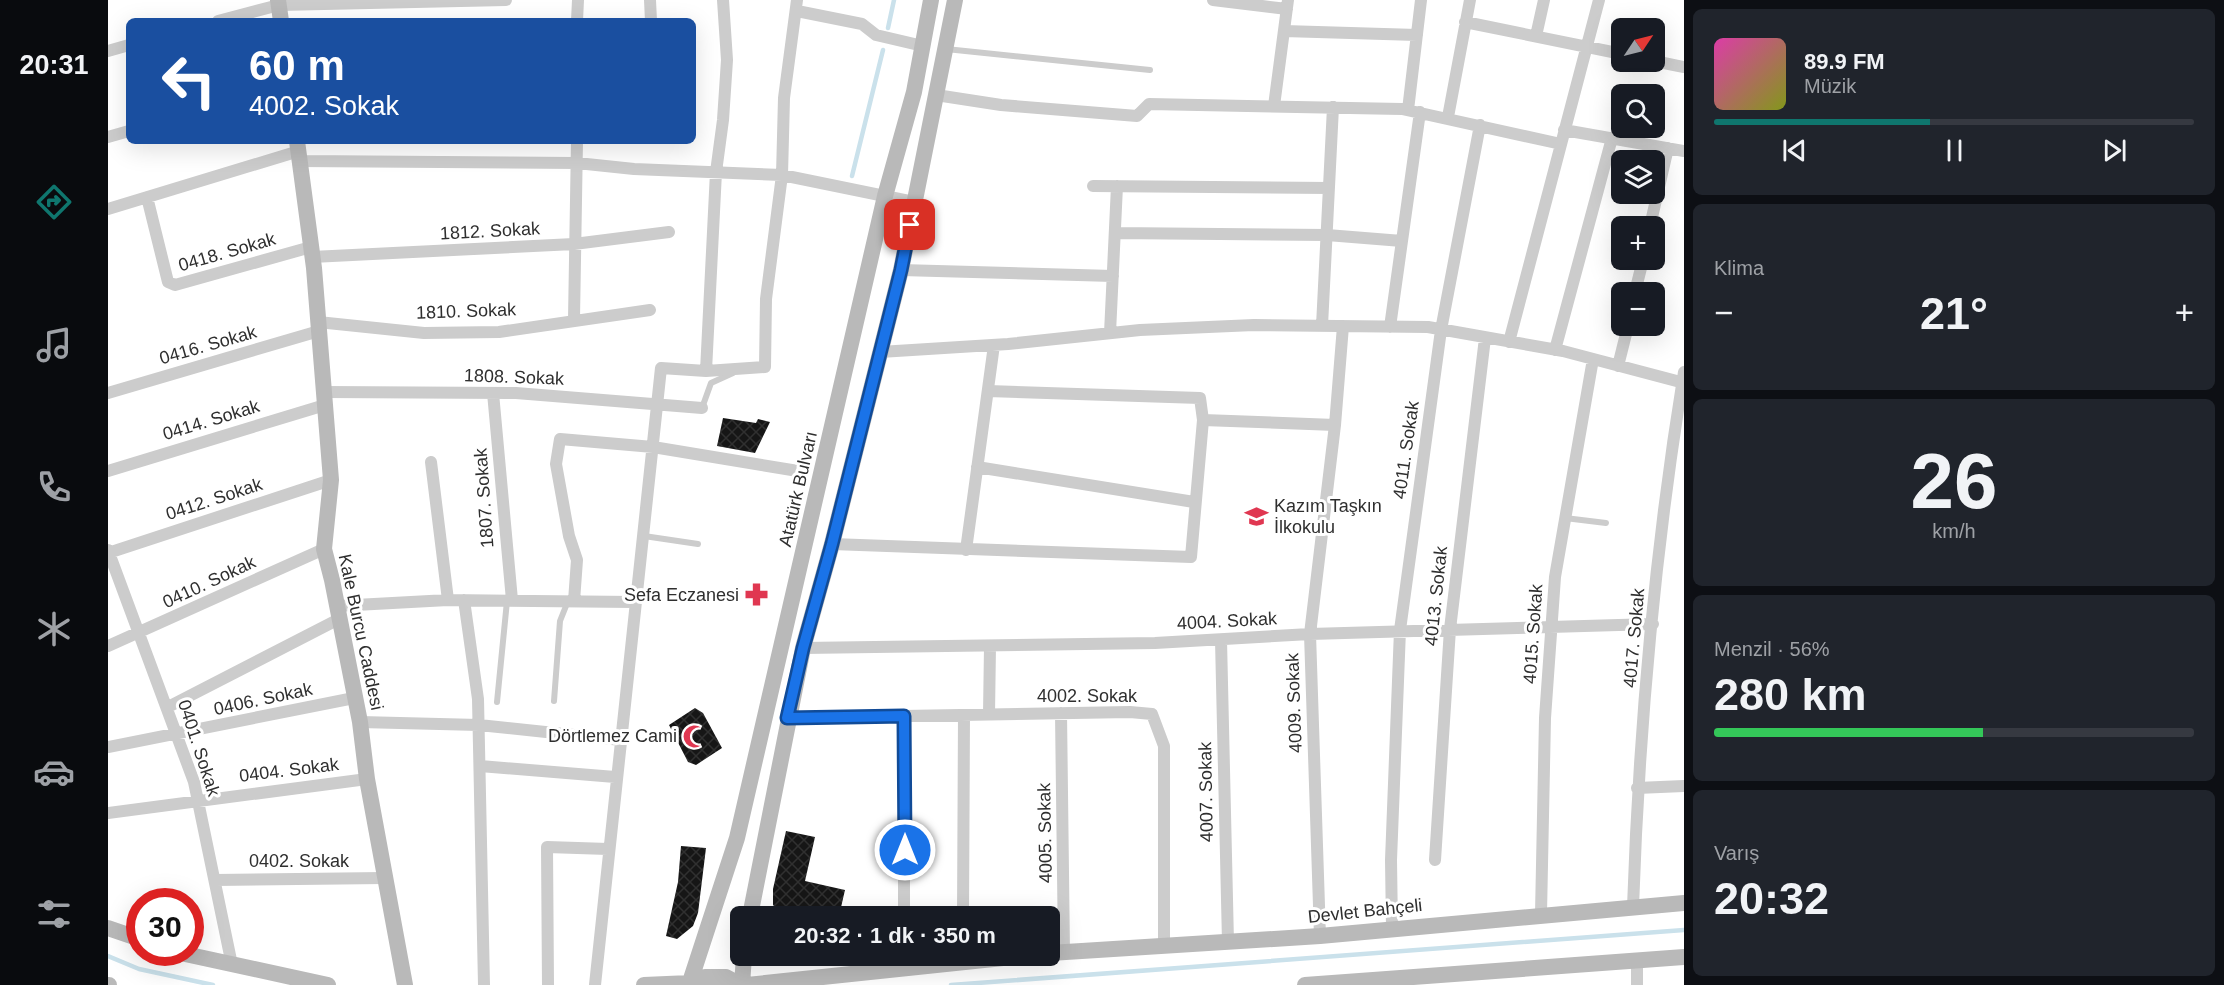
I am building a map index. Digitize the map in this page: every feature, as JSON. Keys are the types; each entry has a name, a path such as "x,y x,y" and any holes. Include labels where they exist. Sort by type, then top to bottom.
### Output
{"street":[{"path":"233,18 279,9 506,0"},
{"path":"577,18 578,0"},
{"path":"650,0 651,18"},
{"path":"705,371 716,172 723,120 727,60 723,0"},
{"name":"Atatürk Bulvarı","path":"690,984 737,838 885,196 924,46 931,0"},
{"path":"752,906 787,718 901,270 955,0"},
{"path":"1213,0 1288,4 1274,106"},
{"path":"1390,327 1402,241 1421,0"},
{"path":"1448,117 1470,0"},
{"path":"1536,36 1544,0"},
{"path":"1509,342 1599,0"},
{"path":"595,985 615,777 621,740 634,602 644,536 661,368 705,371 765,367 766,299 783,175 784,98 797,5 862,24 876,35 924,46"},
{"path":"1465,22 1611,51"},
{"path":"1284,32 1417,35"},
{"path":"108,51 126,46"},
{"path":"1665,63 1684,67"},
{"path":"936,96 1001,105 1137,116 1149,104 1333,107 1414,111 1561,144"},
{"path":"1322,326 1333,107"},
{"name":"4011. Sokak","path":"1392,928 1391,860 1400,630 1441,330 1480,125"},
{"path":"1564,130 1611,138"},
{"path":"108,137 126,132"},
{"path":"1555,350 1612,138 1684,151"},
{"path":"574,319 577,144"},
{"path":"1652,216 1668,148"},
{"path":"108,209 298,151 783,175 914,202"},
{"name":"Kale Burcu Caddesi","path":"298,151 312,252 331,480 324,549 360,722 367,779 405,985"},
{"path":"1093,186 1329,188"},
{"path":"1110,333 1117,186"},
{"name":"0418. Sokak","path":"147,197 168,282 176,285 312,252"},
{"name":"1812. Sokak","path":"312,252 574,244 669,232"},
{"path":"1115,233 1327,235 1402,241"},
{"path":"901,270 1113,276"},
{"name":"1810. Sokak","path":"319,327 424,333 499,332 574,319 650,310"},
{"path":"880,352 994,345 1110,333 1254,325 1390,327 1441,330 1555,350 1683,379"},
{"name":"4009. Sokak","path":"1320,936 1310,634 1335,425 1343,326"},
{"name":"0416. Sokak","path":"108,393 319,327"},
{"path":"1618,366 1626,336"},
{"name":"4013. Sokak","path":"1435,860 1450,629 1485,338"},
{"path":"966,550 994,345"},
{"name":"4015. Sokak","path":"1541,914 1545,718 1555,577 1593,359"},
{"name":"4017. Sokak","path":"1633,907 1637,788 1659,544 1683,379"},
{"path":"832,544 1191,557 1194,502 1203,420 1200,398 988,391"},
{"name":"1808. Sokak","path":"324,398 493,393 702,408"},
{"name":"1807. Sokak","path":"493,393 509,600"},
{"name":"0414. Sokak","path":"108,471 324,398"},
{"path":"1203,420 1335,425"},
{"path":"571,601 578,560 569,536 556,464 560,439 653,447 804,472"},
{"path":"431,462 448,600"},
{"path":"977,467 1194,502"},
{"name":"0412. Sokak","path":"108,552 331,480"},
{"name":"0410. Sokak","path":"108,646 324,549"},
{"name":"0401. Sokak","path":"108,552 168,707 198,799 232,965"},
{"path":"168,707 338,612 448,600 634,602"},
{"path":"464,600 478,699 484,985"},
{"name":"4004. Sokak","path":"803,648 1221,640 1400,630 1653,624"},
{"name":"4007. Sokak","path":"1221,640 1228,942"},
{"path":"988,714 990,646"},
{"name":"0406. Sokak","path":"108,747 178,735 354,698"},
{"name":"4002. Sokak","path":"787,718 1061,713 1152,714 1160,730 1164,746 1164,946"},
{"name":"4005. Sokak","path":"1058,906 1061,713"},
{"path":"963,906 964,715"},
{"path":"904,716 904,906"},
{"path":"360,722 479,725 621,740"},
{"path":"480,766 615,777"},
{"name":"0404. Sokak","path":"108,813 198,799 367,779"},
{"path":"1637,788 1684,786"},
{"path":"548,985 547,847 608,849"},
{"name":"0402. Sokak","path":"214,880 384,878"},
{"name":"Devlet Bahçeli","path":"1060,952 1320,936 1541,914 1684,903"},
{"path":"108,928 126,934"},
{"path":"1305,985 1684,957"},
{"path":"204,958 328,985"},
{"path":"1637,960 1637,985"},
{"path":"644,985 690,984 705,977 726,977 742,985 743,966"},
{"path":"747,985 870,966"}],"lane":[{"path":"946,49 1150,70"},
{"path":"702,408 711,383 741,369"},
{"path":"1565,518 1606,523"},
{"path":"644,536 698,544"},
{"path":"497,702 509,600"},
{"path":"554,700 560,621 571,601"}],"building":[{"path":"723,418 756,423 758,419 770,422 755,453 717,446"},
{"name":"Dörtlemez Cami","path":"695,708 703,713 722,748 696,765 688,762 669,725"},
{"path":"786,831 815,837 805,881 845,890 841,906 774,906 773,889"},
{"path":"681,846 706,848 698,913 693,926 677,939 666,936 678,882"}],"waterway":[{"path":"888,28 894,0"},
{"path":"852,176 883,50"},
{"path":"951,985 1684,930"},
{"path":"108,956 139,969 213,985"}],"place":[{"name":"Kazım Taşkın İlkokulu","path":"1256,516"},
{"name":"Sefa Eczanesi","path":"757,595"},
{"name":"Dörtlemez Cami","path":"695,736"}],"route":[{"path":"905,850 904,716 787,718 901,270 910,225"}]}
